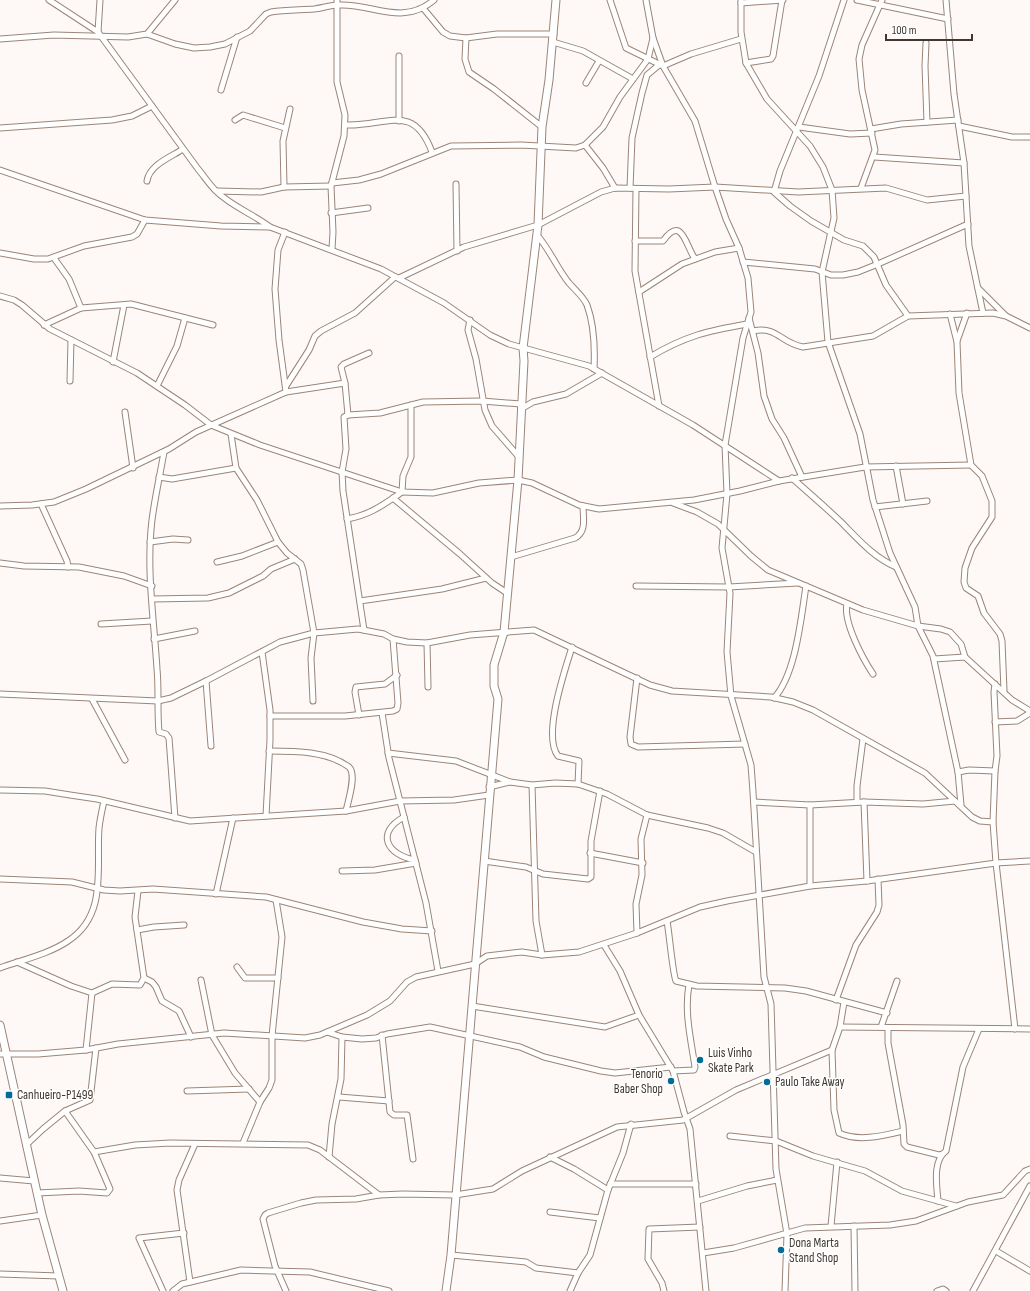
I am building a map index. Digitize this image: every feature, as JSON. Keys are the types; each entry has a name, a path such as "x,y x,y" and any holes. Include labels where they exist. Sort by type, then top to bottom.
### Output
{"street":[{"path":"49,0 99,35 216,191 270,227 332,249 381,269 444,302 490,335 509,344 594,369 725,445 744,460 779,481"},
{"path":"99,35 100,0"},
{"path":"147,34 176,0"},
{"path":"0,39 54,35 99,35 128,37 147,34 175,44 194,48 210,47 225,44 250,31 266,14 271,12 316,9 337,2 391,13 409,12 423,8 434,0"},
{"path":"446,1291 451,1255 490,795 490,773 498,699 494,686 494,665 504,632 518,480 523,348 538,225 542,127 554,34 556,0"},
{"path":"610,0 626,48 661,66"},
{"path":"646,0 653,38 661,66 695,121 715,187 726,219 739,248 748,278 751,312 747,324 725,445 727,494 725,530 722,548 729,587 730,611 727,652 731,696 751,765 766,987 771,1004 777,1180 786,1234 786,1291"},
{"path":"746,63 771,59 773,56 782,0 741,2 741,38 746,63 764,94 798,129 823,167 832,190 834,218 822,272 828,342 860,434 865,467 875,508 896,567 915,608 918,626 934,659 958,772 961,805"},
{"path":"774,192 832,41 844,0"},
{"path":"857,0 881,2 948,19"},
{"path":"946,0 958,123 964,163 972,266 983,313"},
{"path":"332,249 333,232 331,185 344,136 345,126 345,109 336,82 337,2"},
{"path":"861,188 874,157 875,150 862,90 859,59 860,52 881,2"},
{"path":"423,8 446,34 466,38 497,34 554,34"},
{"path":"221,90 237,37"},
{"path":"466,38 465,59 469,72 494,89 542,127"},
{"path":"216,191 261,192 284,187 331,185 359,180 381,174 432,152 451,146 493,145 576,148 585,146 603,127 617,101 648,59 653,38"},
{"path":"659,406 635,270 632,138 642,93 647,75 661,66 691,54 741,38"},
{"path":"553,42 583,51 633,79"},
{"path":"926,43 926,122"},
{"path":"399,56 399,120"},
{"path":"586,83 599,61"},
{"path":"0,128 112,120 132,116 152,106"},
{"path":"284,187 285,128 290,108"},
{"path":"235,120 243,115 285,128"},
{"path":"345,126 358,126 399,120 418,127 424,134 432,152"},
{"path":"798,129 850,134 926,122 958,123 1012,137 1030,137"},
{"path":"585,146 603,168 615,188"},
{"path":"148,181 148,174 183,149"},
{"path":"874,157 964,163"},
{"path":"0,170 145,220 221,226 270,227"},
{"path":"456,184 457,251"},
{"path":"286,386 305,356 315,336 321,331 356,313 397,278 477,243 538,225 601,192 615,188 715,187 774,192 890,188 927,200 966,196"},
{"path":"774,192 790,206 830,232 844,240 863,246 874,257 886,285 908,316"},
{"path":"331,213 368,208"},
{"path":"0,253 34,259 54,258 84,246 132,237 137,234 145,220"},
{"path":"743,262 758,262 822,272 831,275 843,275 858,272 878,264 968,224"},
{"path":"635,241 663,241 671,232 675,230 680,231 684,235 690,251 695,259"},
{"path":"285,232 278,250 275,288 279,340 286,392"},
{"path":"537,235 547,246 570,283 586,304 591,321 595,356 594,369"},
{"path":"639,292 682,264 695,259 739,248"},
{"path":"54,258 69,279 81,308"},
{"path":"977,287 1006,316"},
{"path":"0,296 14,300 22,305 44,325 113,362 137,373 211,425 231,434 402,492 433,493 480,483 518,480 532,483 556,496 583,506 599,509 672,502 727,494 792,478 865,467 971,465"},
{"path":"44,325 81,308 131,304 214,325"},
{"path":"113,362 124,305"},
{"path":"957,342 967,313"},
{"path":"753,331 768,330 793,345 803,347 828,342 847,342 878,334 908,316 993,313 1006,316 1030,328"},
{"path":"950,314 957,342 959,393 971,465 982,476 992,501 992,517 972,548 965,568 964,582 966,588 978,596 984,613 1000,634 1002,641 1004,691"},
{"path":"157,386 177,346 185,318"},
{"path":"749,318 758,353 764,396 772,419 784,438 802,477"},
{"path":"470,320 468,330 476,358 482,401 492,426 519,457"},
{"path":"650,357 689,337 711,330 747,324"},
{"path":"70,382 71,340"},
{"path":"348,416 345,383 341,367 344,364 369,354"},
{"path":"364,630 346,519 342,472 346,450 344,417 380,413 423,402 533,402 566,394 602,373"},
{"path":"0,506 54,502 133,468 211,425 286,392 345,383"},
{"path":"522,403 533,402"},
{"path":"402,492 403,476 411,457 411,405"},
{"path":"125,412 133,468"},
{"path":"231,434 236,468 257,500 278,542 301,564 303,570 314,633 311,658 313,701"},
{"path":"164,452 152,521 150,542 152,621 157,670 159,733 166,734 168,738 175,818"},
{"path":"896,466 903,504"},
{"path":"159,478 172,479 236,468"},
{"path":"792,478 817,499 867,550 881,560 896,567"},
{"path":"346,519 362,516 377,509 402,492"},
{"path":"393,498 486,578 507,593"},
{"path":"875,508 927,501"},
{"path":"672,502 698,512 718,524 751,556 768,570 847,604 918,626 941,629 950,632 961,644 965,657 1004,691 1012,700 1030,712 1017,721 995,722"},
{"path":"41,504 68,561 68,566"},
{"path":"511,556 575,538 581,534 584,527 583,506"},
{"path":"150,542 173,539 188,540"},
{"path":"217,562 242,556 278,542"},
{"path":"152,599 208,598 229,593 264,576 271,568 295,559"},
{"path":"0,563 24,566 68,566 108,572 152,586"},
{"path":"360,601 442,588 486,578"},
{"path":"636,586 729,587 800,583"},
{"path":"774,698 784,685 790,667 800,628 806,586"},
{"path":"847,604 847,616 854,637 873,674"},
{"path":"101,624 152,621"},
{"path":"0,694 158,701 171,698 280,642 314,633 339,630 364,630 384,634 393,639 427,643 470,635 534,630 650,685 672,691 774,698 793,702 813,710 925,773 961,805 972,817 980,821 993,822"},
{"path":"154,639 195,631"},
{"path":"270,716 359,715 382,713 397,709 397,675 393,639"},
{"path":"427,643 428,687"},
{"path":"572,647 560,685 553,722 553,745 558,756 579,761 578,784"},
{"path":"262,652 270,716 266,816"},
{"path":"934,659 965,657"},
{"path":"359,715 355,692 356,687 385,684 397,675"},
{"path":"637,678 630,737 631,744 638,747 745,744"},
{"path":"206,681 211,746"},
{"path":"995,684 997,756 993,822 1014,1029"},
{"path":"92,699 125,760"},
{"path":"382,713 388,753 432,931 438,971"},
{"path":"857,802 856,786 863,739"},
{"path":"269,751 292,752 328,757 343,762 352,770 353,776 346,811"},
{"path":"388,753 456,761 510,782 532,785 555,783 578,784 600,791 647,814 708,828 723,833 756,852"},
{"path":"958,772 969,770 995,771"},
{"path":"489,787 510,782"},
{"path":"532,785 536,921 542,954"},
{"path":"0,790 45,791 104,801 190,821 346,811 400,801 454,800 490,795"},
{"path":"484,861 534,870 543,874 588,879 591,877 590,853 600,791"},
{"path":"0,968 68,941 89,919 95,907 98,888 99,828 104,801"},
{"path":"754,802 810,805 857,802 907,804 955,801"},
{"path":"864,802 867,881"},
{"path":"810,805 810,886"},
{"path":"637,933 636,904 643,863 641,839 647,814"},
{"path":"404,817 390,828 387,835 388,842 395,853 401,857 416,862"},
{"path":"216,894 233,818"},
{"path":"590,853 643,863"},
{"path":"3,1055 86,1050 224,1033 305,1038 327,1032 367,1015 390,1001 407,982 416,976 475,964 487,956 522,952 542,954 579,952 637,933 700,907 810,886 867,881 996,863 1030,861"},
{"path":"342,871 375,870 416,862"},
{"path":"0,879 72,882 120,892 153,889 248,895 276,900 363,922 402,929 432,931"},
{"path":"836,1000 856,945 877,912 879,905 878,879"},
{"path":"17,962 71,986 92,993 112,984 140,985 144,978 135,917 138,891"},
{"path":"243,1143 260,1102 272,1080 272,1036 282,937 276,900"},
{"path":"667,921 674,965 674,977 676,981 689,985 766,987 806,991 887,1013"},
{"path":"137,930 184,925"},
{"path":"604,945 620,971 639,1015 672,1069 690,1129 706,1291"},
{"path":"237,967 245,978 278,978"},
{"path":"144,978 152,982 162,1001 179,1011 191,1037"},
{"path":"201,980 212,1035 235,1073 260,1102"},
{"path":"881,1028 897,980"},
{"path":"327,1032 342,1037 362,1039 430,1027 520,1047 544,1057 615,1073 672,1069 694,1070 695,1067 686,997 689,985"},
{"path":"86,1050 92,993"},
{"path":"844,1002 840,1027 832,1050 834,1110 839,1133 847,1137 863,1138 879,1137 903,1131"},
{"path":"472,1006 605,1027 639,1015"},
{"path":"0,1025 3,1055 42,1215 63,1291"},
{"path":"840,1027 1030,1029"},
{"path":"888,1028 888,1043 904,1144 907,1147 939,1155 942,1154"},
{"path":"938,1201 937,1172 942,1154 946,1151 963,1067 979,1028"},
{"path":"382,1035 389,1101 392,1114 407,1115 413,1159"},
{"path":"329,1157 332,1124 339,1097 342,1037"},
{"path":"26,1145 65,1111 90,1100 96,1048"},
{"path":"286,1291 268,1243 263,1219 265,1215 301,1203 362,1198 379,1195 425,1193 455,1195 498,1188 522,1171 550,1157 577,1147 616,1127 632,1124 673,1122 686,1118 736,1090 832,1050"},
{"path":"187,1091 249,1089"},
{"path":"339,1097 389,1101"},
{"path":"37,1193 79,1191 108,1193 110,1189 94,1152 65,1111"},
{"path":"570,1291 578,1273 590,1255 609,1187 632,1124"},
{"path":"730,1136 776,1141 813,1156 865,1171 902,1191 956,1206"},
{"path":"94,1152 135,1145 243,1143 308,1146 320,1150 379,1195"},
{"path":"190,1282 177,1185 195,1144"},
{"path":"550,1157 609,1187 696,1184"},
{"path":"831,1226 837,1162"},
{"path":"703,1253 734,1248 806,1228 900,1224 932,1216 956,1206 1003,1195 1025,1171 1030,1169"},
{"path":"0,1178 34,1181"},
{"path":"698,1201 748,1186 777,1180"},
{"path":"973,1291 1030,1186"},
{"path":"550,1212 600,1218"},
{"path":"0,1221 42,1215"},
{"path":"854,1226 855,1291"},
{"path":"664,1291 662,1283 648,1259 649,1229 700,1227"},
{"path":"163,1291 138,1238 184,1233"},
{"path":"996,1251 1030,1271"},
{"path":"451,1255 526,1262 536,1268 578,1273"},
{"path":"173,1291 182,1284 241,1270 310,1272 390,1291"},
{"path":"0,1274 59,1276"},
{"path":"937,1291 944,1289 946,1291"}],"place":[{"name":"Luis Vinho Skate Park","path":"700,1060"},
{"name":"Tenorio Baber Shop","path":"671,1081"},
{"name":"Paulo Take Away","path":"767,1082"},
{"name":"Canhueiro-P1499","path":"9,1095"},
{"name":"Dona Marta Stand Shop","path":"781,1250"}]}
